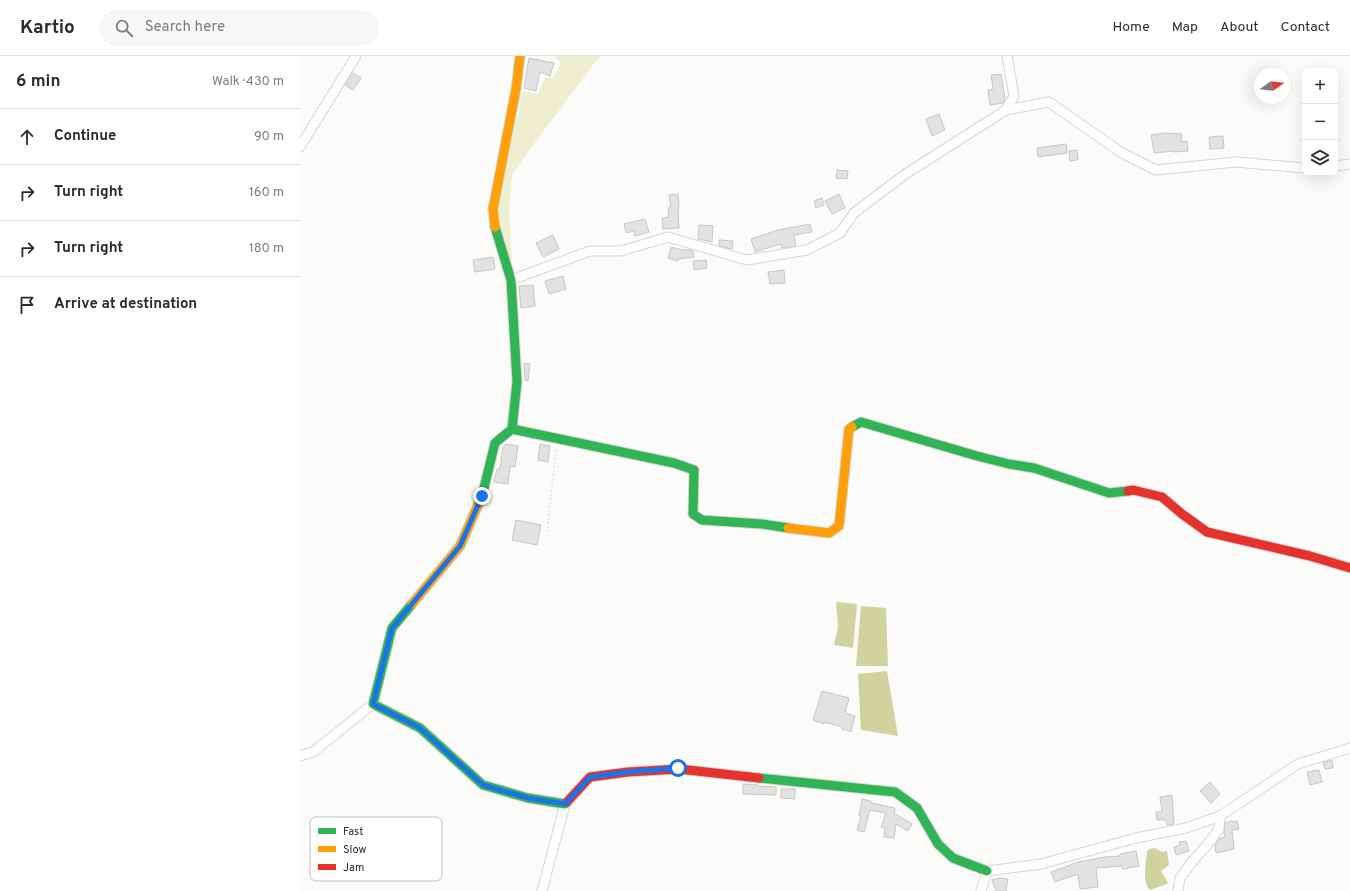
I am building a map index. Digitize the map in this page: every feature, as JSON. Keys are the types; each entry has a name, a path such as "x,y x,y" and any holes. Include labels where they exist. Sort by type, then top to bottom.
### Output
{"street":[{"path":"300,147 356,56"},
{"path":"300,756 313,752 373,704 392,628 460,546 482,496 495,443 512,429 517,382 511,280 495,229 493,209 516,89 520,56"},
{"path":"1006,110 1014,96 1007,56"},
{"path":"511,280 590,251 621,251 668,237 747,260 807,250 840,233 854,213 904,175 1006,110 1049,102 1122,153 1156,170 1236,162 1302,168"},
{"path":"1338,166 1350,164"},
{"path":"512,429 674,463 694,470 693,514 702,520 762,524 829,533 839,526 848,429 861,422 977,456 1009,464 1034,468 1109,493 1133,490 1162,497 1207,532 1310,556 1350,568"},
{"path":"373,704 420,728 483,785 528,798 565,804"},
{"path":"542,891 565,804 590,777 678,768 895,792 918,808 938,844 953,858 987,872 1041,864 1136,838 1186,828 1220,816 1298,764 1350,748"},
{"path":"1178,891 1180,878 1219,829 1220,816"},
{"path":"981,891 987,872"}],"path":[{"path":"547,532 558,438"}],"shaded area":[{"path":"555,56 602,56 596,61 512,175 509,209 512,262 503,247 498,205 506,164 522,91 538,94 545,78 553,78 561,63"},
{"path":"836,602 857,604 853,648 834,645 838,627"},
{"path":"861,606 886,608 888,666 856,666"},
{"path":"887,671 898,736 861,730 858,674"},
{"path":"1155,848 1162,852 1167,851 1169,865 1161,871 1168,883 1150,890 1146,882 1145,867 1147,852 1149,849"}],"building":[{"path":"529,58 554,63 550,76 540,72 536,91 524,88"},
{"path":"352,73 361,78 353,90 345,85"},
{"path":"1001,74 1005,99 1003,103 990,105 988,90 993,89 991,75"},
{"path":"939,114 945,130 932,136 926,119"},
{"path":"1166,133 1182,134 1181,142 1187,141 1188,151 1154,153 1151,135"},
{"path":"1223,136 1224,148 1210,149 1209,137"},
{"path":"1066,144 1067,153 1038,157 1037,148"},
{"path":"1077,150 1078,160 1070,161 1069,151"},
{"path":"837,170 848,171 847,179 836,178"},
{"path":"678,194 679,228 663,229 662,218 668,217 669,207 671,207 669,195"},
{"path":"839,194 845,208 832,214 825,201"},
{"path":"822,198 824,205 816,208 814,201"},
{"path":"645,219 649,232 635,236 634,231 626,233 624,224"},
{"path":"810,224 812,232 794,235 796,246 782,248 781,244 755,252 751,239 778,230"},
{"path":"699,225 713,226 712,242 698,239"},
{"path":"553,235 559,249 543,257 536,243"},
{"path":"719,240 733,241 732,249 719,246"},
{"path":"671,247 693,251 694,257 678,259 678,261 668,258"},
{"path":"493,257 495,269 475,272 473,260"},
{"path":"706,260 707,268 694,270 693,261"},
{"path":"784,270 785,283 770,284 768,272"},
{"path":"563,276 566,289 549,294 545,281"},
{"path":"533,285 535,306 521,308 519,286"},
{"path":"524,363 530,364 528,381 525,380"},
{"path":"506,444 518,446 515,467 510,466 508,484 494,482 497,469 500,469 503,447"},
{"path":"540,444 550,446 548,462 538,460"},
{"path":"516,520 541,525 537,545 512,540"},
{"path":"822,691 849,698 845,713 855,716 851,732 842,729 842,727 824,722 824,724 813,720"},
{"path":"1332,760 1333,768 1325,769 1323,762"},
{"path":"1319,770 1322,782 1310,785 1307,772"},
{"path":"1210,782 1220,794 1211,803 1200,791"},
{"path":"743,784 776,787 776,795 743,794"},
{"path":"781,789 795,789 795,799 781,798"},
{"path":"1172,795 1174,824 1167,825 1166,820 1157,820 1156,812 1162,812 1160,797"},
{"path":"862,799 871,801 871,803 895,808 894,813 912,824 908,831 896,824 894,838 884,837 885,828 881,827 886,813 870,810 864,832 857,830 861,817 859,816"},
{"path":"1237,821 1239,829 1232,830 1234,849 1216,853 1215,845 1219,839 1225,837 1225,823"},
{"path":"1186,841 1189,851 1176,855 1174,847 1180,845 1179,842"},
{"path":"1136,851 1139,866 1123,869 1122,866 1096,868 1098,887 1080,889 1078,874 1055,882 1051,872 1078,862 1120,856 1120,854"},
{"path":"1000,878 1008,879 1006,891 996,891 992,880"}],"traffic: fast":[{"path":"478,505 482,496 495,443 512,429 517,382 511,280 495,227"},
{"path":"852,427 861,422 977,456 1009,464 1034,468 1109,493 1128,491"},
{"path":"512,429 674,463 694,470 693,514 702,520 762,524 788,528"},
{"path":"412,604 392,628 373,704 420,728 483,785 528,798 565,804 567,802"},
{"path":"759,778 895,792 917,808 938,844 953,858 987,871"}],"traffic: slow":[{"path":"495,227 493,209 516,89 520,56"},
{"path":"788,528 829,533 839,526 849,429 852,427"},
{"path":"412,604 460,546 478,505"}],"traffic: jam":[{"path":"1128,491 1133,490 1162,497 1207,532 1310,556 1350,568"},
{"path":"567,802 590,777 628,772 679,769 759,778"}],"route":[{"path":"482,496 460,546 392,628 373,704 420,728 483,785 528,798 565,804 590,777 678,768"}]}
